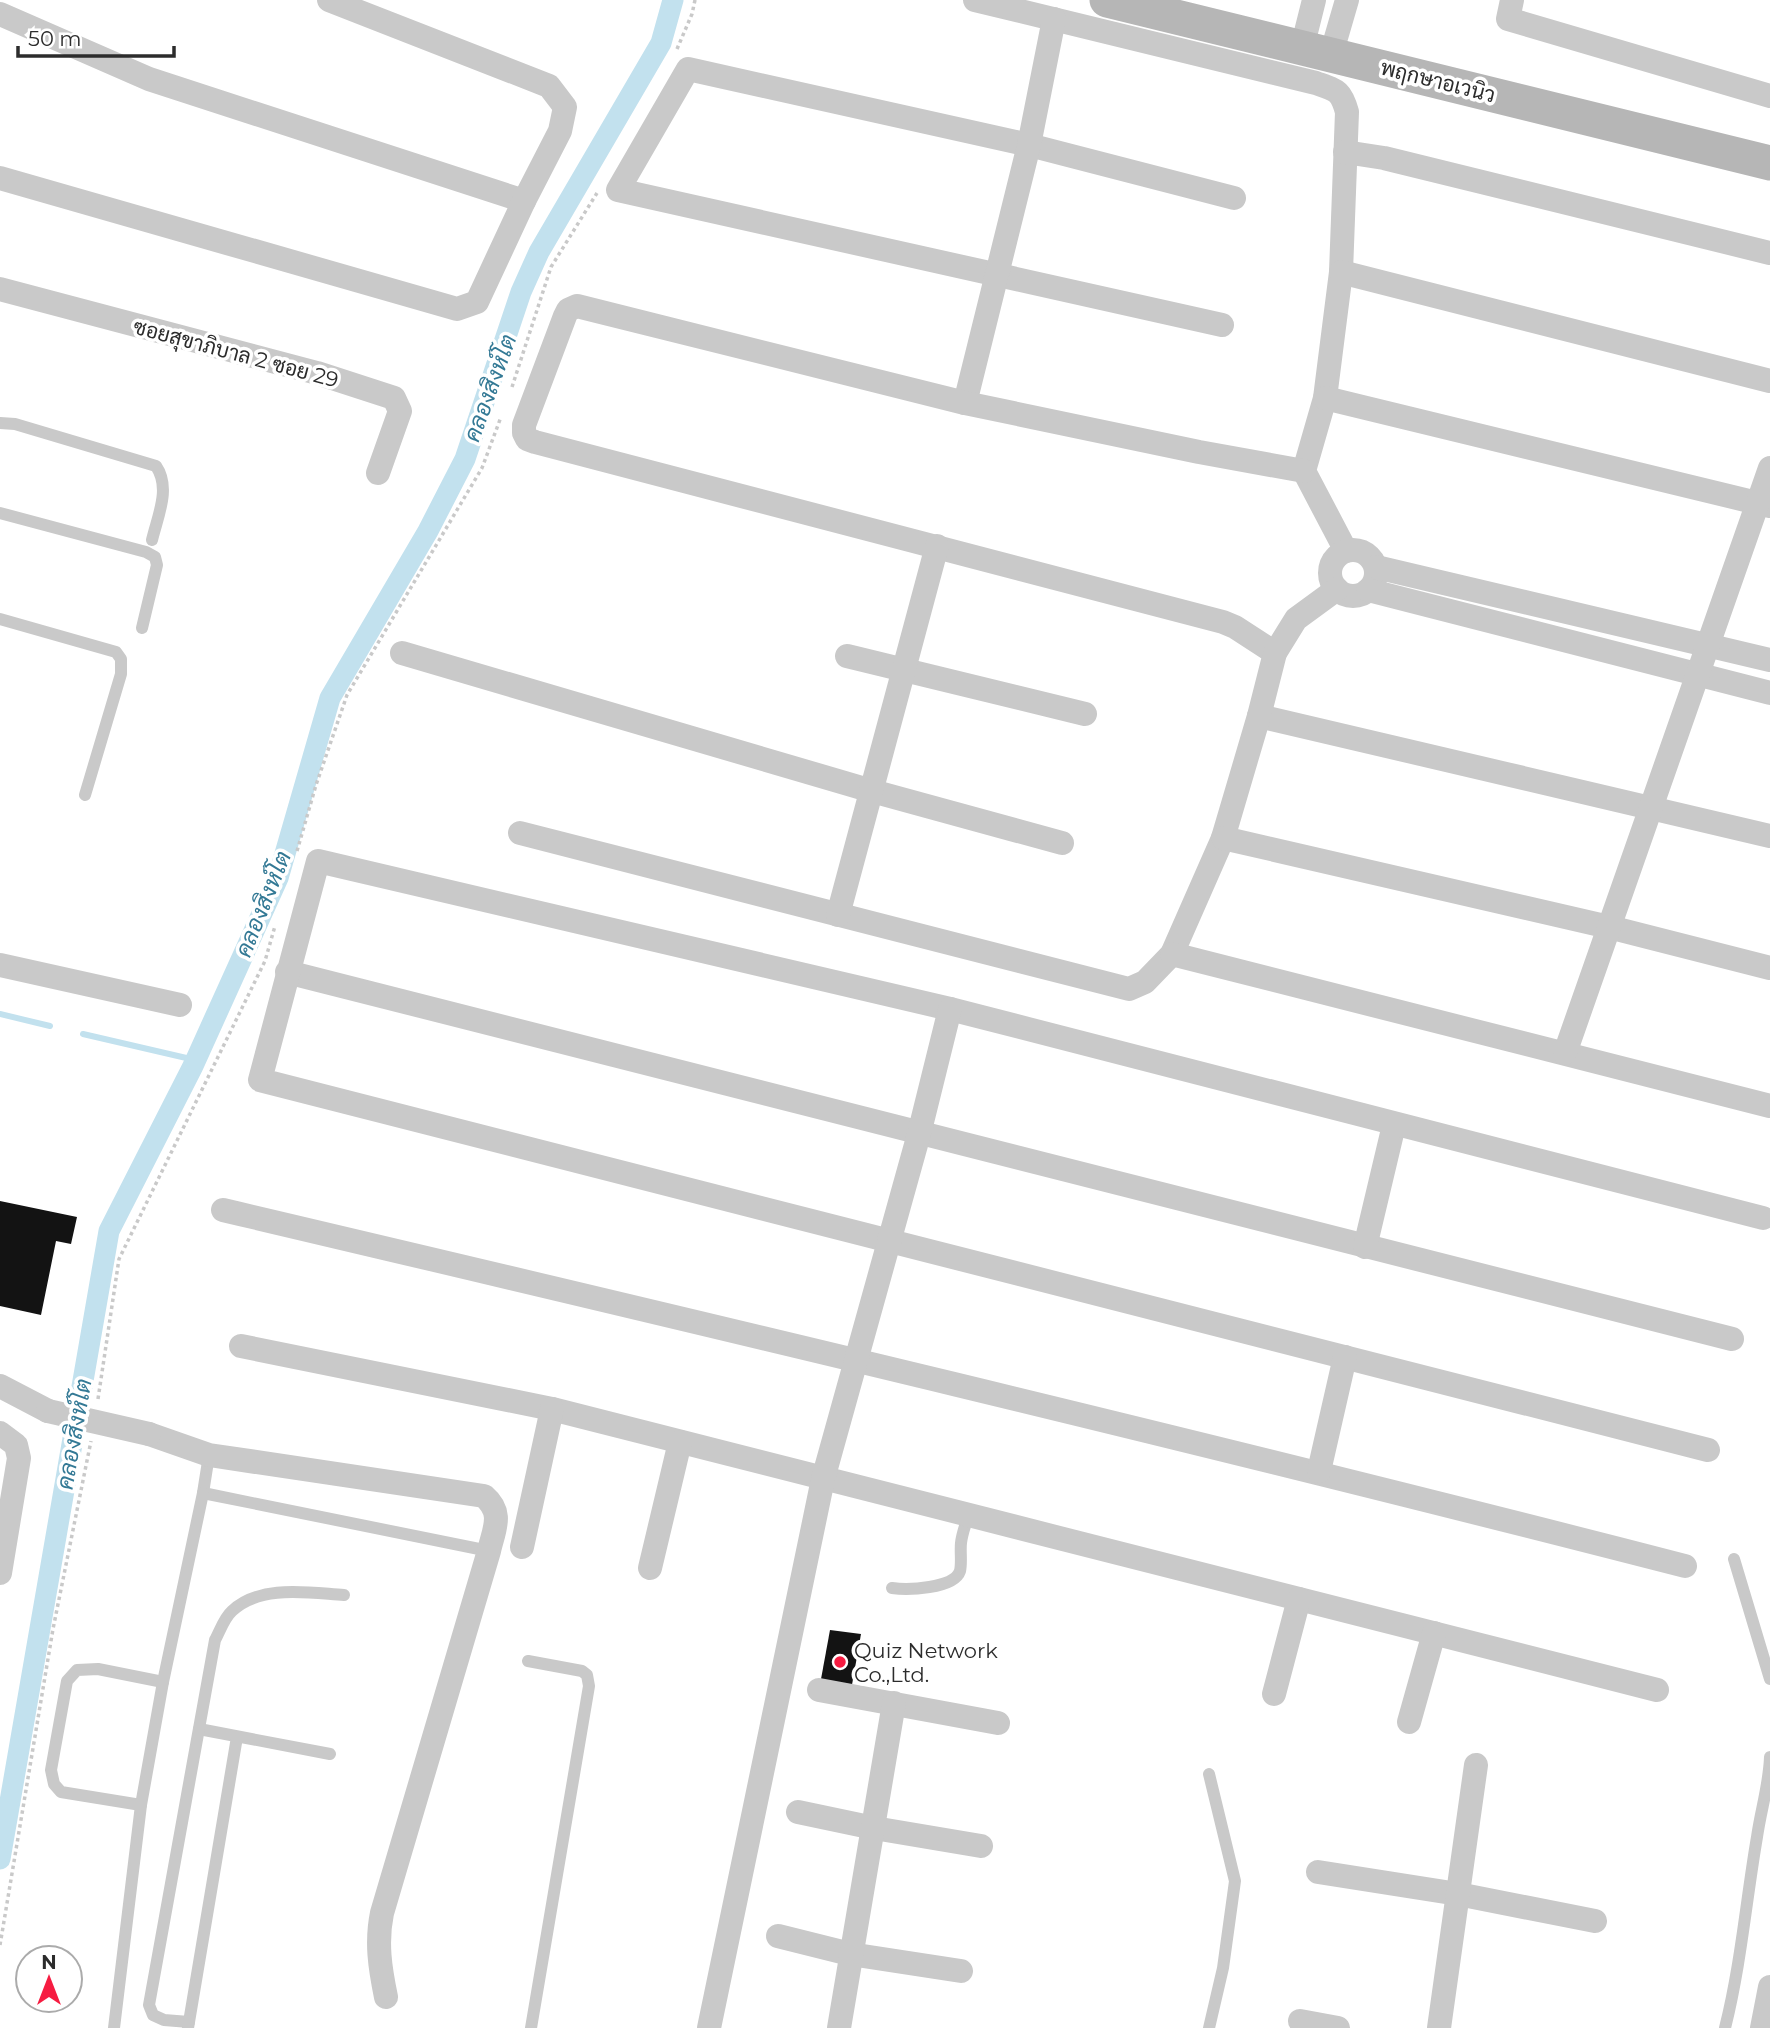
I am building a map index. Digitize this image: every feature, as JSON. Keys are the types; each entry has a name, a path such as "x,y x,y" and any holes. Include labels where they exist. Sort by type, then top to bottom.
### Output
{"street":[{"path":"0,178 457,309 477,302 560,131 565,107 549,86 329,0"},
{"path":"975,0 1316,83 1336,90 1343,98 1347,112 1341,272 1325,398 1304,471 1346,551"},
{"name":"พฤกษาอเวนิว","path":"1107,0 1770,163"},
{"path":"1314,0 1316,51"},
{"path":"1316,51 1348,0"},
{"path":"1512,0 1508,19 1770,96"},
{"path":"0,13 149,79 524,201"},
{"path":"965,403 1029,145 1054,19"},
{"path":"1222,325 618,190 688,69 1029,145 1234,198"},
{"path":"1345,152 1384,158 1770,253"},
{"path":"1341,272 1770,381"},
{"name":"ซอยสุขาภิบาล 2 ซอย 29","path":"0,289 317,373 394,398 400,411 379,473"},
{"path":"1275,653 1236,627 1223,622 535,442 527,439 524,425 565,316 568,310 577,306 965,403 1304,471"},
{"path":"1325,398 1764,504"},
{"path":"1566,1053 1708,644 1764,504 1770,468"},
{"path":"838,915 937,546"},
{"path":"1358,550 1366,553 1372,578 1352,596 1336,589 1329,574 1335,558 1346,551 1358,550"},
{"path":"1372,578 1708,644 1770,660"},
{"path":"1372,578 1697,676 1770,693"},
{"path":"520,833 1129,989 1145,982 1172,954 1223,838 1275,653 1296,619 1336,589"},
{"path":"402,653 872,791 1062,843"},
{"path":"847,656 1085,714"},
{"path":"1259,716 1770,836"},
{"path":"1223,838 1609,927 1770,968"},
{"path":"1708,1450 260,1080 318,861 950,1009 1763,1218"},
{"path":"1172,954 1770,1106"},
{"path":"0,965 180,1005"},
{"path":"287,972 1732,1339"},
{"path":"709,2028 823,1479 919,1134 950,1009"},
{"path":"1365,1247 1394,1125"},
{"path":"223,1210 1319,1471 1685,1566"},
{"path":"241,1346 552,1409 1657,1690"},
{"path":"1319,1471 1345,1357"},
{"path":"0,1386 48,1411 149,1434 209,1455 484,1496 494,1504 496,1515 489,1551 382,1913 378,1944 386,1997"},
{"path":"522,1547 552,1409"},
{"path":"0,1433 16,1444 19,1458 0,1573"},
{"path":"650,1568 680,1442"},
{"path":"1273,1695 1299,1599"},
{"path":"1409,1722 1434,1633"},
{"path":"819,1690 998,1723"},
{"path":"839,2028 894,1703"},
{"path":"1439,2028 1476,1765"},
{"path":"797,1812 981,1846"},
{"path":"1318,1872 1458,1894 1595,1921"},
{"path":"778,1936 850,1954 961,1971"},
{"path":"1762,2028 1770,1987"},
{"path":"1300,2021 1338,2028"}],"lane":[{"path":"0,422 15,424 156,466 163,477 164,487 152,540"},
{"path":"0,513 146,552 155,557 157,565 142,628"},
{"path":"0,619 116,652 121,659 121,674 85,795"},
{"path":"114,2028 141,1805 163,1682 204,1493 209,1455"},
{"path":"204,1493 489,1551"},
{"path":"892,1588 925,1588 955,1578 960,1570 961,1538 968,1516"},
{"path":"1734,1559 1770,1679"},
{"path":"237,1737 188,2025 164,2020 153,2015 149,2005 215,1640 230,1612 247,1600 298,1592 344,1595"},
{"path":"528,1661 582,1671 587,1675 589,1686 531,2028"},
{"path":"141,1805 61,1792 54,1784 51,1770 62,1706 67,1681 77,1670 98,1669 163,1682"},
{"path":"199,1729 330,1754"},
{"path":"1725,2028 1738,1976 1757,1834 1769,1780 1770,1757"},
{"path":"1209,1774 1235,1881 1223,1968 1209,2028"}],"building":[{"path":"0,1201 77,1217 71,1244 56,1241 41,1315 0,1306"},
{"name":"Quiz Network Co.,Ltd.","path":"830,1630 861,1634 850,1696 819,1690"}],"waterway":[{"name":"คลองสิงห์โต","path":"0,1859 109,1231 193,1066 278,878 330,698 428,531 465,459 521,292 539,252 661,43 673,0"},
{"path":"0,1014 50,1026"},
{"path":"83,1034 195,1060"}],"place":[{"name":"Quiz Network Co.,Ltd.","path":"840,1662"}]}
